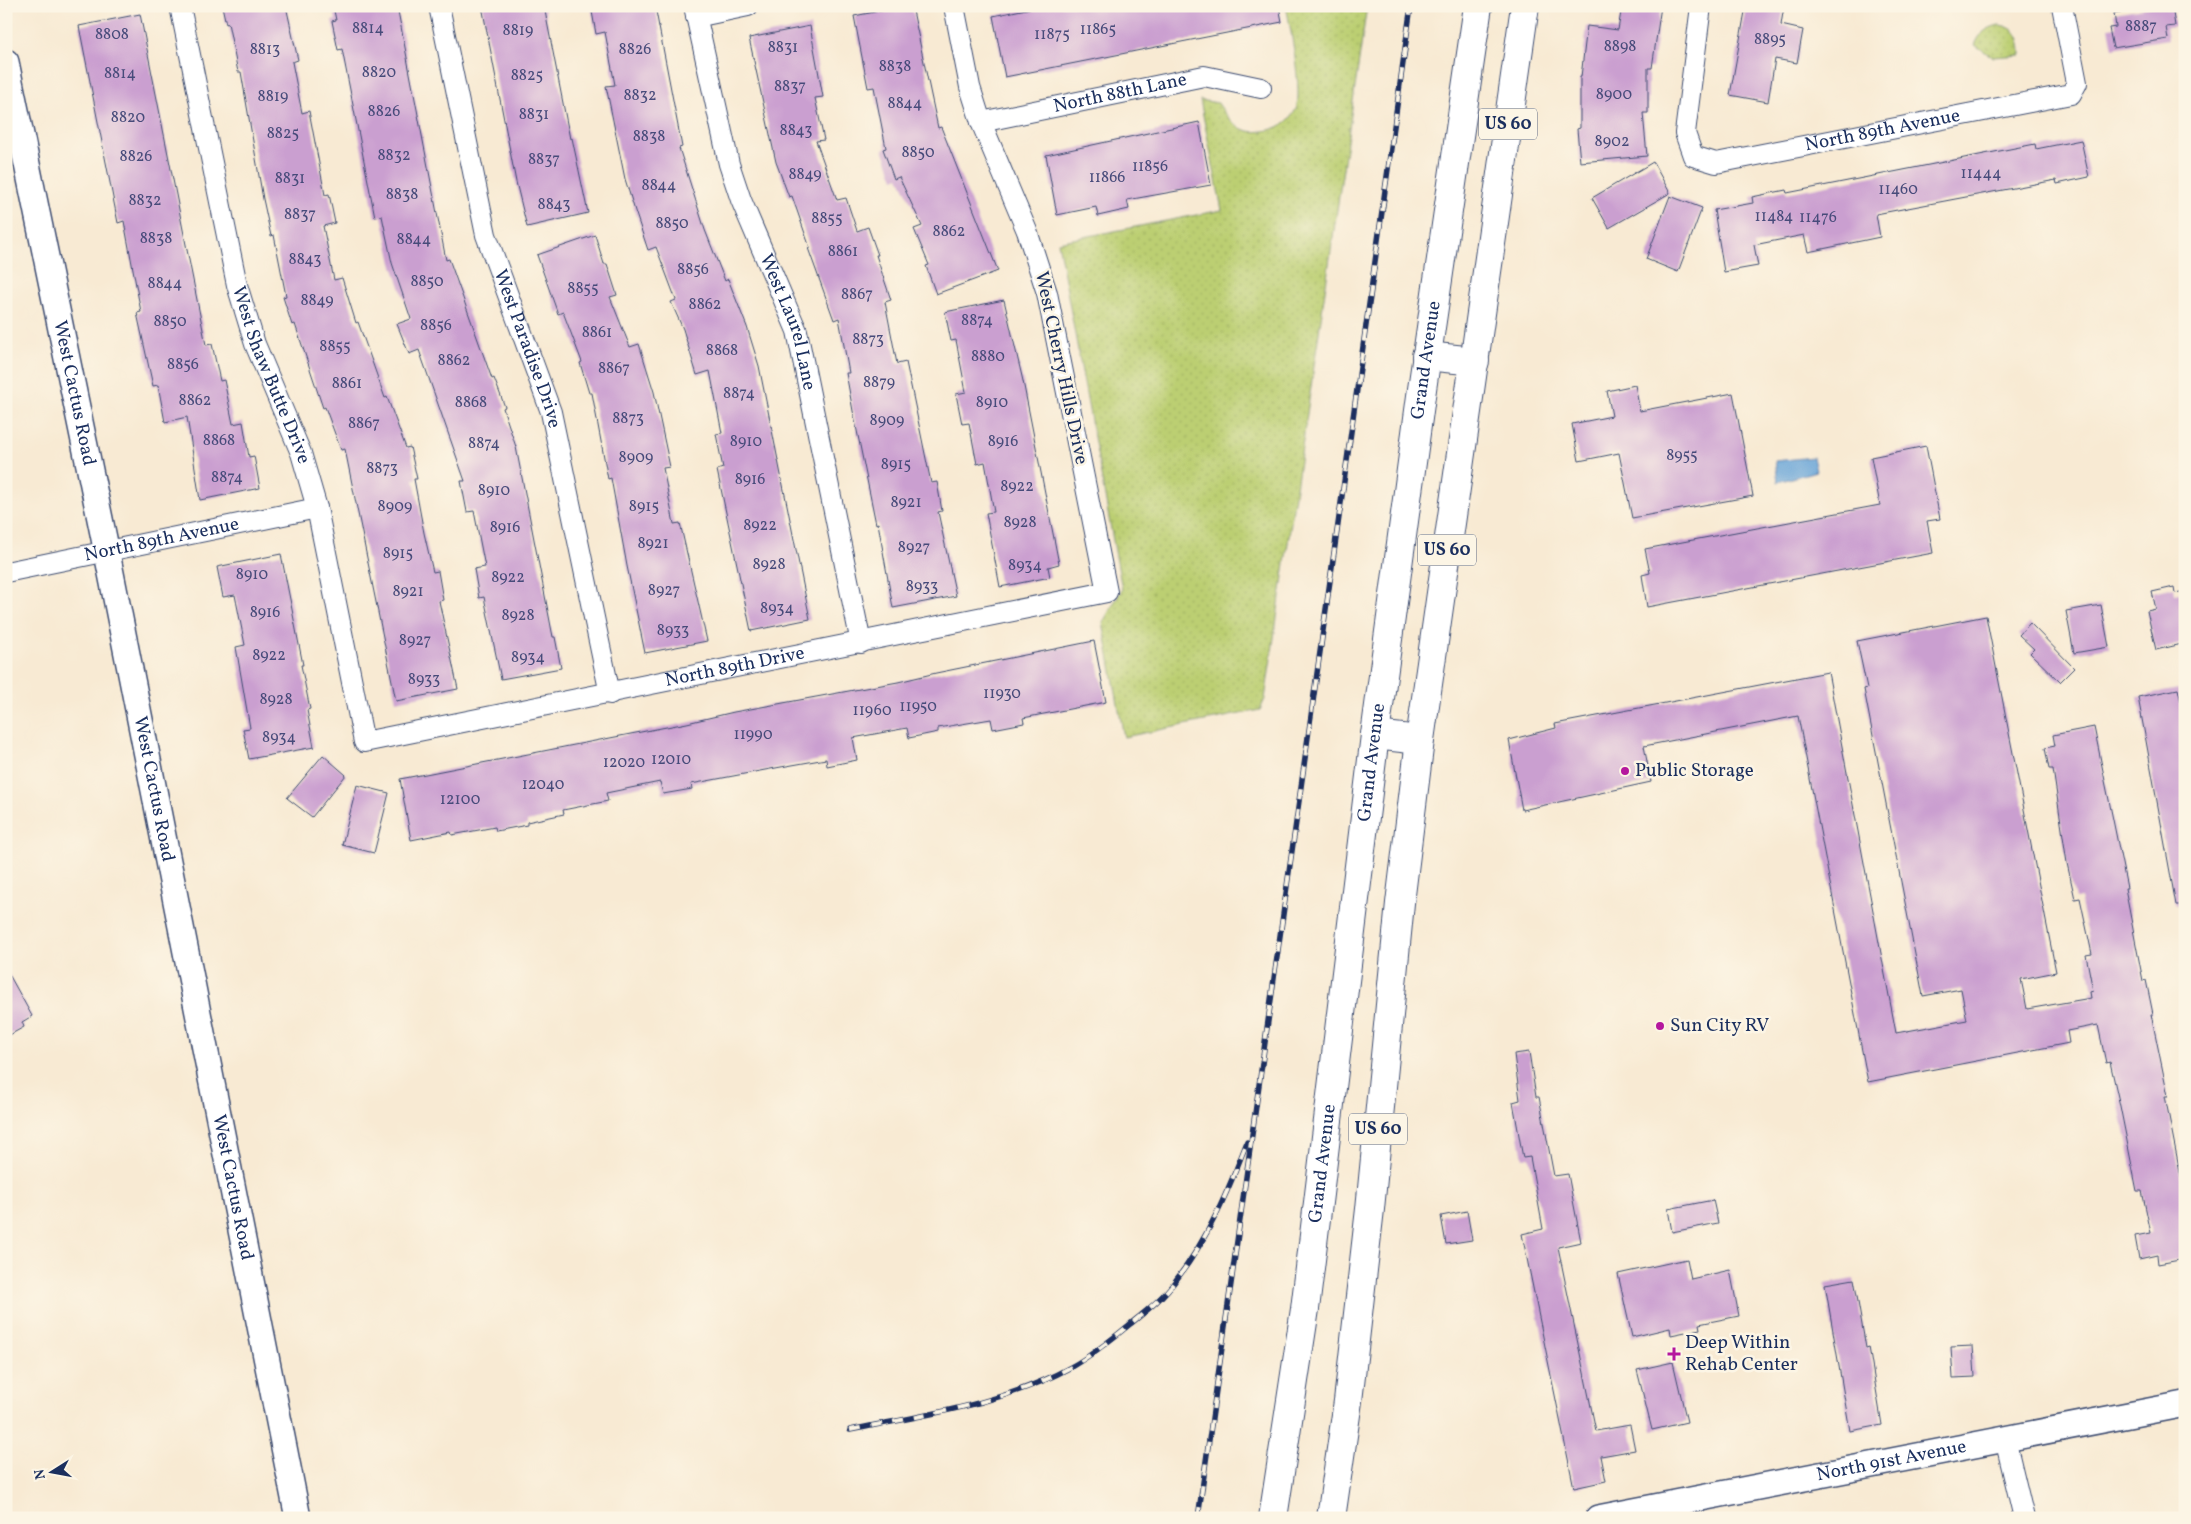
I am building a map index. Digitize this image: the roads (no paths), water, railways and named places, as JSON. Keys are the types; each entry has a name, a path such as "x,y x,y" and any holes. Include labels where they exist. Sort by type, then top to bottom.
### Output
{"highway":[{"name":"Grand Avenue","path":"1273,1518 1306,1300 1375,735 1426,356 1478,6"},
{"name":"US 60","path":"1330,1518 1348,1401 1367,1238 1399,912 1420,740 1525,6"},
{"path":"1426,356 1475,361"},
{"path":"1375,735 1420,740"}],"main road":[{"name":"West Cactus Road","path":"6,62 106,553 298,1518"},
{"name":"North 91st Avenue","path":"1598,1518 2185,1404"}],"street":[{"name":"West Shaw Butte Drive","path":"180,6 237,285 255,344 301,453 317,508 364,742"},
{"name":"West Paradise Drive","path":"439,6 486,234 551,412 610,694"},
{"path":"695,12 748,6"},
{"name":"West Cherry Hills Drive","path":"954,6 970,87 981,122 1027,231 1047,292 1106,592"},
{"name":"North 89th Avenue","path":"1701,6 1685,133 1693,156 1716,163 2071,94 2077,83 2062,6"},
{"name":"West Laurel Lane","path":"695,12 728,164 741,200 797,331 861,643"},
{"name":"North 88th Lane","path":"981,122 1204,76 1261,88"},
{"name":"North 89th Avenue","path":"6,572 106,553 317,508"},
{"name":"North 89th Drive","path":"364,742 610,694 1106,592"},
{"path":"2005,1439 2024,1518"}],"water":[{"path":"1813,457 1816,471 1778,482 1775,461"}],"railway":[{"path":"1198,1518 1411,6"},
{"path":"850,1430 963,1407 1019,1390 1071,1367 1101,1347 1142,1315 1171,1287 1208,1231 1247,1142"}],"place":[{"name":"Public Storage","path":"1625,771"},
{"name":"Sun City RV","path":"1660,1026"},
{"name":"Deep Within Rehab Center","path":"1674,1354"}]}
